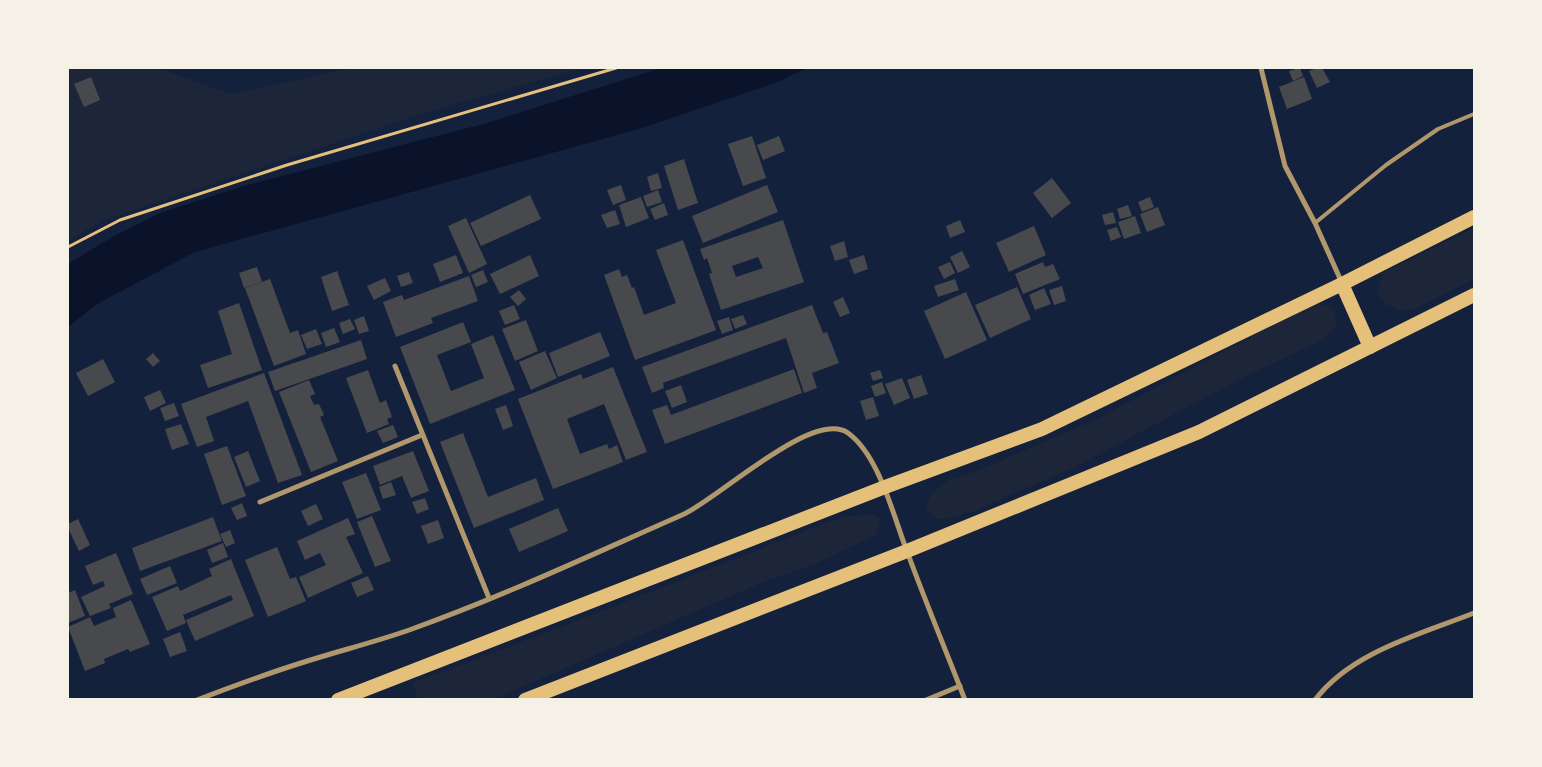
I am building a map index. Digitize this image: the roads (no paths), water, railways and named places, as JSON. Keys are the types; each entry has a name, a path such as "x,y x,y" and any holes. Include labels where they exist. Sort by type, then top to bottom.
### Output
{"highway":[{"path":"338,700 885,487 1042,429 1342,284 1474,217"},
{"path":"1342,284 1370,347"},
{"path":"525,700 906,551 1199,432 1474,295"}],"street":[{"path":"1261,68 1285,166 1315,224 1342,284"},
{"path":"395,366 489,598"},
{"path":"196,700 300,663 412,629 688,513 757,465 803,437 832,427 847,432 864,449 885,487 906,551 965,700"},
{"path":"260,502 422,435"},
{"path":"1314,700 1322,690 1345,670 1376,651 1474,613"},
{"path":"926,700 960,686"}],"lane":[{"path":"1315,224 1386,165 1438,129 1474,114"}]}
